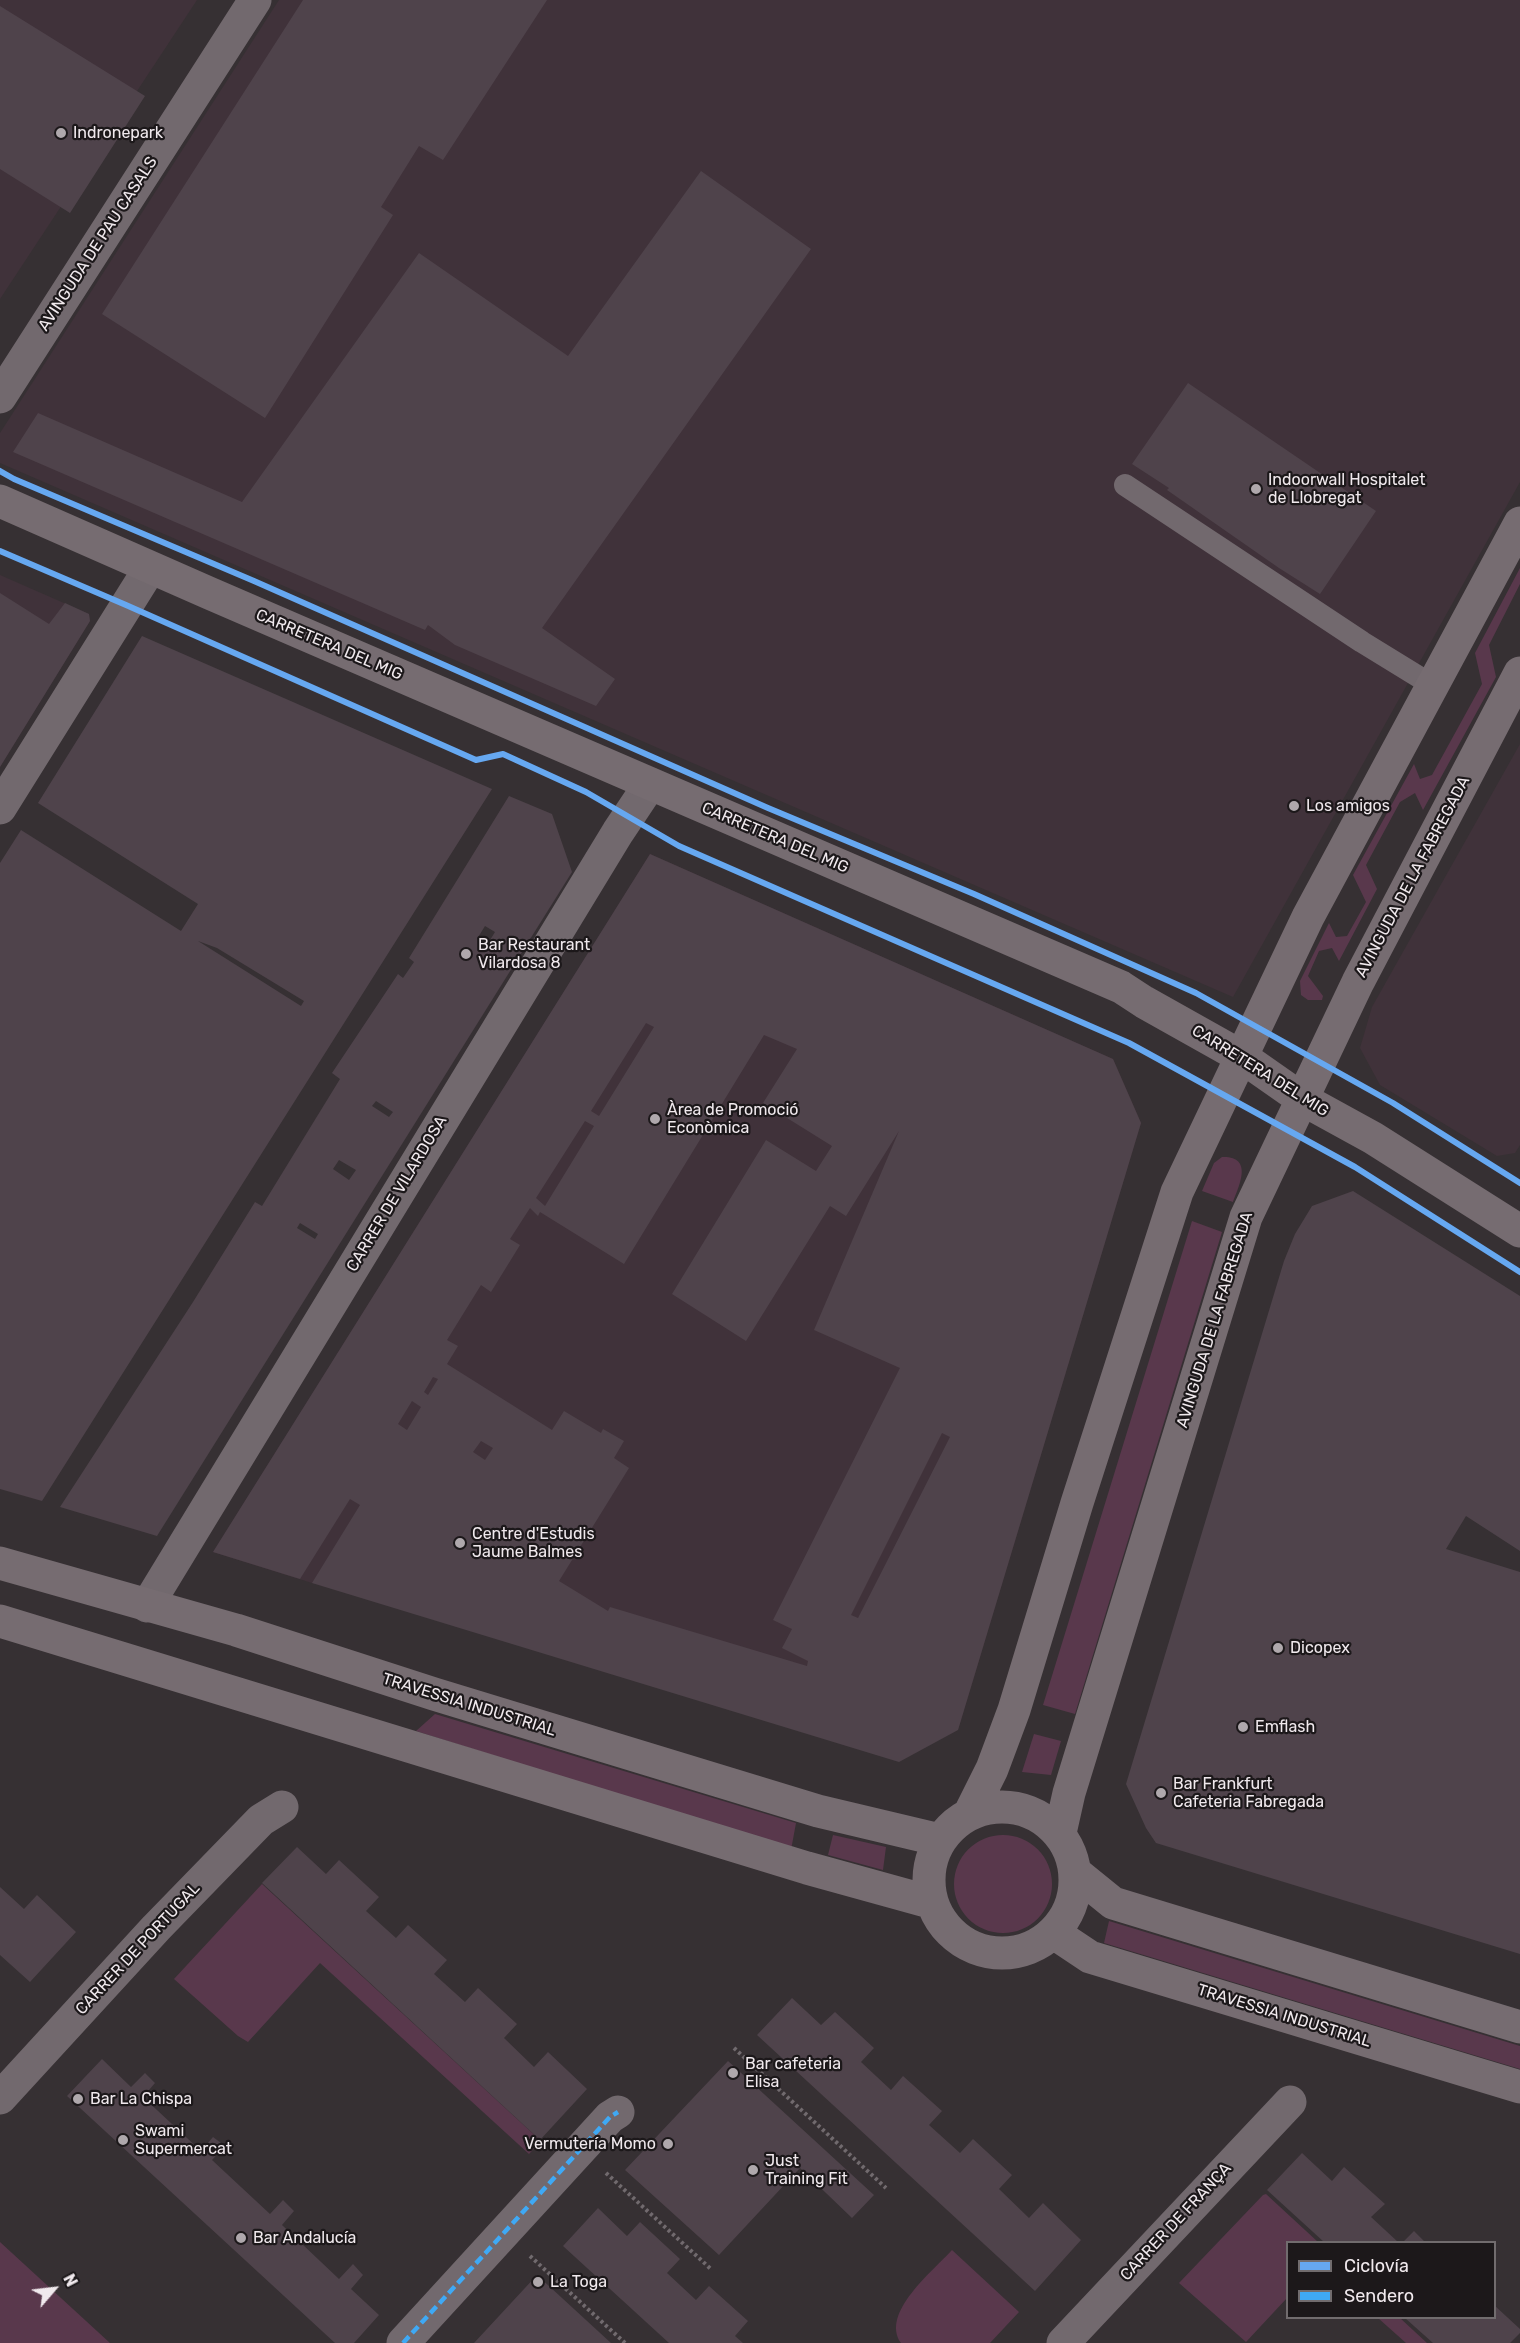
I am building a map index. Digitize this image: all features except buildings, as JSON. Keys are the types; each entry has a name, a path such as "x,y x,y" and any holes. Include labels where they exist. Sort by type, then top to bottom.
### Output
{"street":[{"name":"AVINGUDA DE PAU CASALS","path":"0,398 255,0"},
{"name":"CARRETERA DEL MIG","path":"0,501 150,568 1121,987 1242,1057 1302,1098 1373,1138 1520,1231"},
{"path":"970,1813 992,1769 1014,1710 1077,1503 1177,1192 1308,917 1520,523"},
{"path":"0,808 150,568"},
{"name":"AVINGUDA DE LA FABREGADA","path":"1060,1833 1069,1793 1246,1216 1358,982 1520,673"},
{"name":"CARRER DE VILARDOSA","path":"147,1606 618,832 650,784"},
{"name":"TRAVESSIA INDUSTRIAL","path":"0,1563 236,1630 434,1694 818,1811 940,1840"},
{"path":"0,1622 807,1868 930,1902"},
{"path":"1005,1806 1034,1813 1060,1833 1071,1852 1076,1873 1072,1905 1054,1934 1033,1948 1007,1954 980,1951 957,1938 942,1925 930,1902 930,1865 940,1840 953,1824 970,1813 1005,1806"},
{"name":"CARRER DE PORTUGAL","path":"0,2098 156,1928 261,1820 282,1807"},
{"path":"1076,1873 1113,1903 1520,2027"},
{"name":"TRAVESSIA INDUSTRIAL","path":"1054,1934 1090,1957 1520,2087"},
{"name":"CARRER DE FRANÇA","path":"1063,2343 1290,2102"},
{"path":"403,2343 610,2117 618,2112"}],"lane":[{"path":"1125,485 1362,642 1432,685"}],"path":[{"path":"734,2048 886,2188"},
{"path":"581,2151 712,2270"},
{"path":"505,2233 625,2343"}],"shaded area":[{"path":"0,0 197,0 0,299"},
{"path":"279,0 1520,0 1520,482 1233,997 0,463 0,433"},
{"path":"1520,568 1520,584 1489,645 1496,677 1423,810 1415,793 1400,802 1366,865 1377,889 1339,961 1332,948 1319,951 1308,976 1323,996 1322,1000 1308,1000 1301,995 1300,981 1329,923 1336,937 1347,936 1366,902 1353,875 1414,764 1420,779 1432,775 1482,684 1475,653"},
{"path":"0,575 89,614 90,621 0,767"},
{"path":"1520,744 1520,1145 1515,1153 1497,1156 1380,1085 1360,1048 1372,1007"},
{"path":"650,854 1113,1059 1141,1123 958,1730 312,1583 213,1552"},
{"path":"1222,1157 1238,1161 1241,1167 1241,1180 1233,1202 1202,1191 1214,1163"},
{"path":"1192,1221 1222,1232 1075,1714 1043,1705"},
{"path":"435,1714 796,1823 791,1850 416,1731"},
{"path":"1034,1734 1061,1741 1051,1775 1022,1772"},
{"path":"833,1835 886,1847 883,1870 828,1855"},
{"path":"1003,1835 1013,1836 1030,1843 1044,1857 1051,1874 1051,1894 1044,1911 1030,1925 1013,1932 1003,1933 993,1932 976,1925 962,1911 955,1894 954,1884 955,1874 962,1857 976,1843 993,1836"},
{"path":"262,1884 541,2141 529,2154 320,1963 248,2042 238,2036 174,1979"},
{"path":"1109,1921 1520,2046 1520,2069 1104,1943"},
{"path":"1266,2194 1317,2241 1286,2241 1286,2299 1246,2342 1179,2283"},
{"path":"0,2242 110,2343 0,2343"},
{"path":"952,2250 1019,2312 990,2343 901,2343 896,2331 897,2319 903,2306 922,2281"},
{"path":"1379,2319 1401,2319 1427,2343 1406,2343"}],"marked path":[{"path":"403,2343 610,2117 618,2112"}],"cycle path":[{"path":"0,471 768,808 974,894 1196,993 1393,1103 1520,1183"},
{"path":"0,551 476,760 503,754 586,792 679,846 1129,1043 1355,1167 1520,1272"}],"place":[{"name":"Indronepark","path":"61,133"},
{"name":"Indoorwall Hospitalet de Llobregat","path":"1256,489"},
{"name":"Los amigos","path":"1294,806"},
{"name":"Bar Restaurant Vilardosa 8","path":"466,954"},
{"name":"Àrea de Promoció Econòmica","path":"655,1119"},
{"name":"Centre d'Estudis Jaume Balmes","path":"460,1543"},
{"name":"Dicopex","path":"1278,1648"},
{"name":"Emflash","path":"1243,1727"},
{"name":"Bar Frankfurt Cafeteria Fabregada","path":"1161,1793"},
{"name":"Bar cafeteria Elisa","path":"733,2073"},
{"name":"Bar La Chispa","path":"78,2099"},
{"name":"Swami Supermercat","path":"123,2140"},
{"name":"Vermutería Momo","path":"668,2144"},
{"name":"Just Training Fit","path":"753,2170"},
{"name":"Bar Andalucía","path":"241,2238"},
{"name":"La Toga","path":"538,2282"}]}
